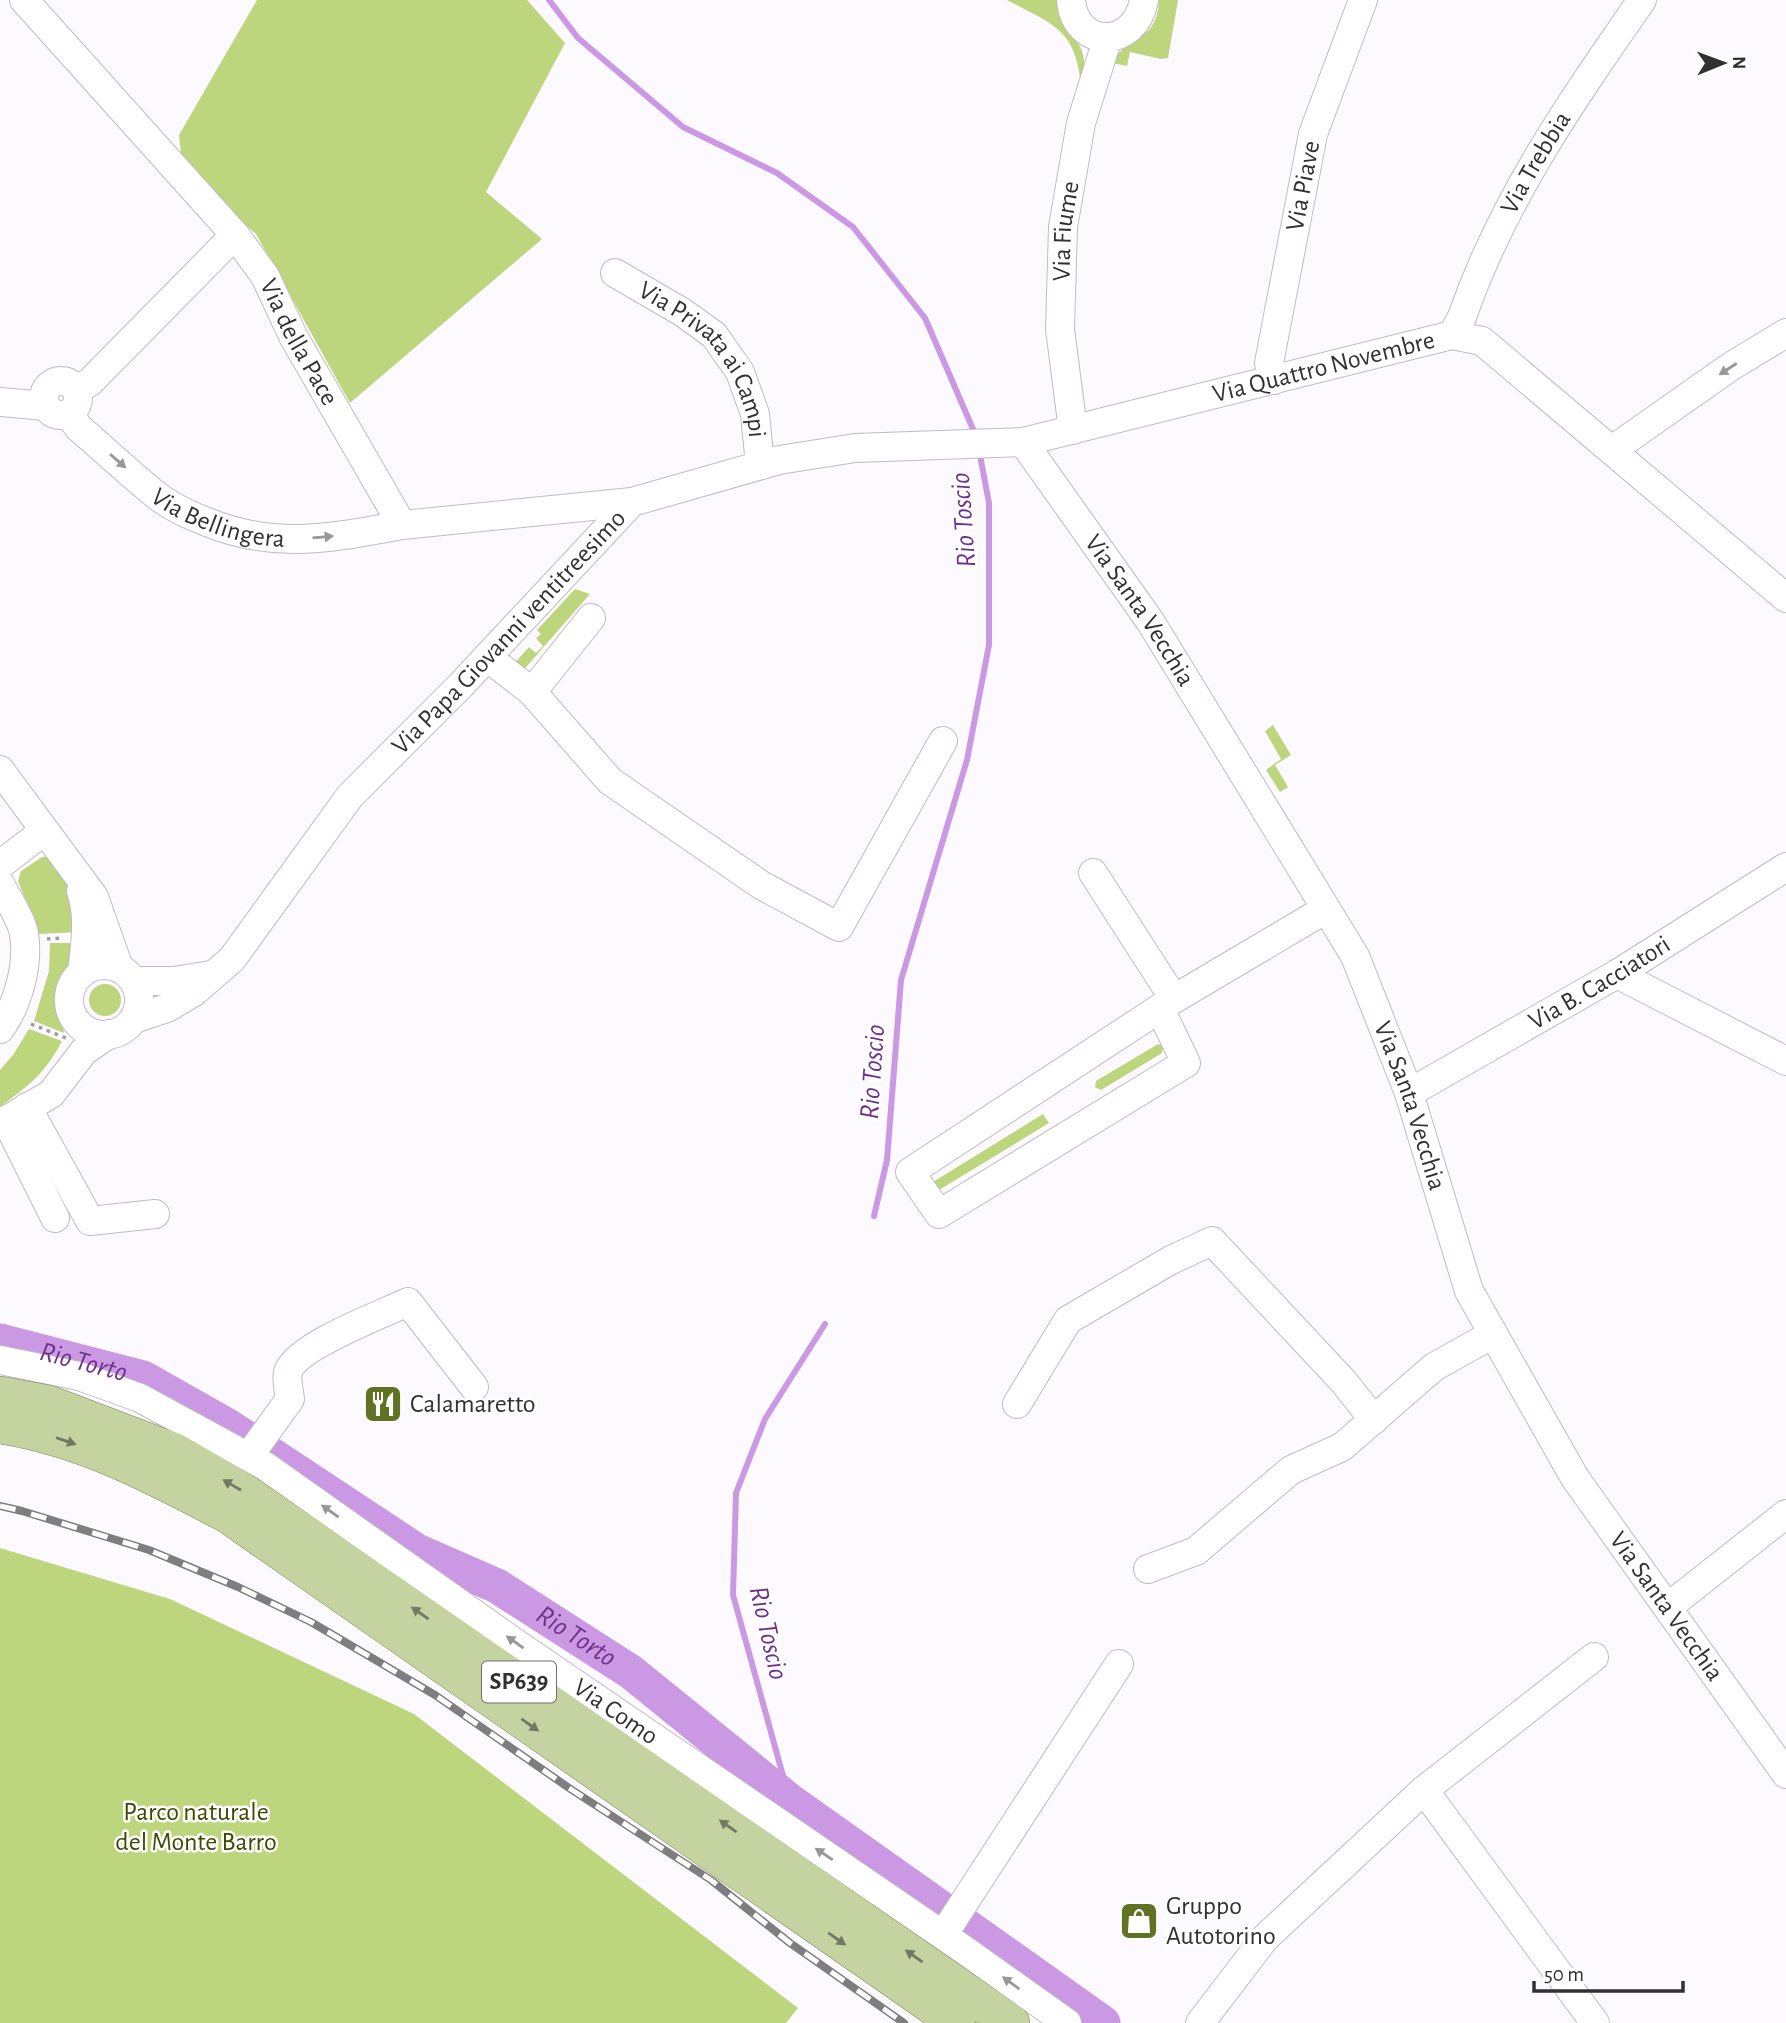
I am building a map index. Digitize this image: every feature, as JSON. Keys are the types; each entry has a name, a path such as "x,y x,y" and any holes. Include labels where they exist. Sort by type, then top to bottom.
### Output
{"main road":[{"name":"SP639","path":"0,1395 49,1404 175,1452 244,1492 1011,2023"},
{"name":"SP639","path":"0,1425 36,1430 126,1462 227,1514 957,2023"}],"street":[{"name":"Via della Pace","path":"24,0 234,235 265,276 293,336 402,525"},
{"path":"1071,0 1072,12 1082,27 1093,34 1108,37 1123,34 1134,26 1142,14 1144,0"},
{"name":"Via Piave","path":"1274,380 1269,363 1314,134 1363,0"},
{"name":"Via Trebbia","path":"1452,335 1512,200 1536,157 1642,0"},
{"name":"Via Fiume","path":"1073,430 1060,329 1063,228 1082,123 1108,37"},
{"path":"0,402 64,403 90,382 234,235"},
{"name":"Via Privata ai Campi","path":"615,273 682,312 714,335 740,372 755,414 760,466"},
{"path":"1612,450 1730,367 1786,333"},
{"name":"Via Quattro Novembre","path":"1023,442 1452,335 1482,341 1786,598"},
{"name":"Via Bellingera","path":"64,403 79,428 161,499 188,514 246,536 270,539 312,538 402,525"},
{"name":"Via Papa Giovanni ventitreesimo","path":"134,1018 167,1008 194,992 232,959 351,796 487,657 632,502 779,460 855,448 1023,442"},
{"name":"Via Santa Vecchia","path":"1023,442 1150,621 1355,956 1409,1093 1469,1291 1575,1478 1785,1769"},
{"path":"402,525 632,502"},
{"path":"532,692 591,618"},
{"path":"487,657 532,692 610,781 761,885 839,926 943,741"},
{"path":"0,770 94,897 139,1000 134,1018 119,1032 109,1034 90,1031 81,1026 71,1009"},
{"path":"0,865 44,831"},
{"name":"Via B. Cacciatori","path":"1409,1093 1617,974 1786,867"},
{"path":"11,1117 46,1083 60,1059 67,1038 71,989 82,973 86,924 84,900 72,869"},
{"path":"1093,873 1167,1004 1186,1063 939,1214 911,1172 1167,1004 1326,908"},
{"path":"0,884 24,933 24,964 8,1006"},
{"path":"82,973 100,965 127,974 174,981 214,974"},
{"path":"1617,974 1786,1061"},
{"path":"11,1117 51,1094 84,1051 109,1034"},
{"path":"11,1117 90,1220 155,1214"},
{"path":"11,1117 55,1218"},
{"path":"1017,1404 1068,1320 1171,1260 1212,1241 1343,1381 1374,1420"},
{"path":"255,1448 290,1399 287,1373 295,1361 327,1339 408,1302 474,1387"},
{"path":"1148,1569 1196,1550 1291,1470 1342,1447 1434,1367 1493,1334"},
{"name":"Via Como","path":"0,1360 79,1376 140,1398 255,1448 265,1466 525,1649 953,1921 1067,2023"},
{"path":"1668,1607 1786,1514"},
{"path":"1200,2023 1265,1938 1424,1790 1594,1657"},
{"path":"953,1921 1119,1664"},
{"path":"1424,1790 1595,2023"}],"path":[{"path":"8,1006 67,1038"}],"green space":[{"path":"257,0 527,0 565,43 486,192 542,239 350,403 256,234 183,171 179,135"},
{"path":"1007,0 1059,0 1065,19 1083,54 1083,79 1080,78 1072,47 1065,37 1046,21"},
{"path":"1159,0 1178,0 1168,58 1130,52 1127,66 1112,63 1125,47 1147,32 1153,24"},
{"path":"575,589 590,594 521,673 513,665 529,647 536,653 543,646 536,638 541,634 537,630"},
{"path":"1273,725 1291,755 1275,765 1288,787 1280,792 1266,770 1281,759 1265,731"},
{"path":"52,856 62,860 80,932 39,934 18,881 21,871 42,857"},
{"path":"50,943 78,943 61,981 60,1003 64,1033 34,1021 49,971"},
{"path":"105,984 116,989 121,1000 116,1011 105,1016 94,1011 89,1000 94,989"},
{"path":"29,1029 62,1041 36,1078 0,1107 0,1070"},
{"path":"1158,1044 1163,1046 1162,1053 1101,1090 1095,1087 1096,1081"},
{"path":"1043,1114 1049,1123 939,1190 933,1182"},
{"name":"Parco naturale del Monte Barro","path":"0,1548 170,1599 414,1714 798,2008 786,2023 0,2023"}],"waterway":[{"name":"Rio Toscio","path":"549,0 578,38 683,127 777,173 853,227 925,318 976,436"},
{"name":"Rio Toscio","path":"874,1216 887,1160 901,980 967,760 989,645 989,503 979,450"},
{"name":"Rio Toscio","path":"790,1801 733,1595 736,1493 765,1419 825,1324"},
{"name":"Rio Torto","path":"0,1341 143,1378 228,1426 417,1551 497,1586 631,1672 790,1801 1103,2023"}],"railway":[{"path":"0,1506 149,1550 238,1587 311,1622 435,1695 572,1790 711,1880 790,1943 904,2023"}],"place":[{"name":"Calamaretto","path":"383,1404"},
{"name":"Gruppo Autotorino","path":"1139,1921"}]}
